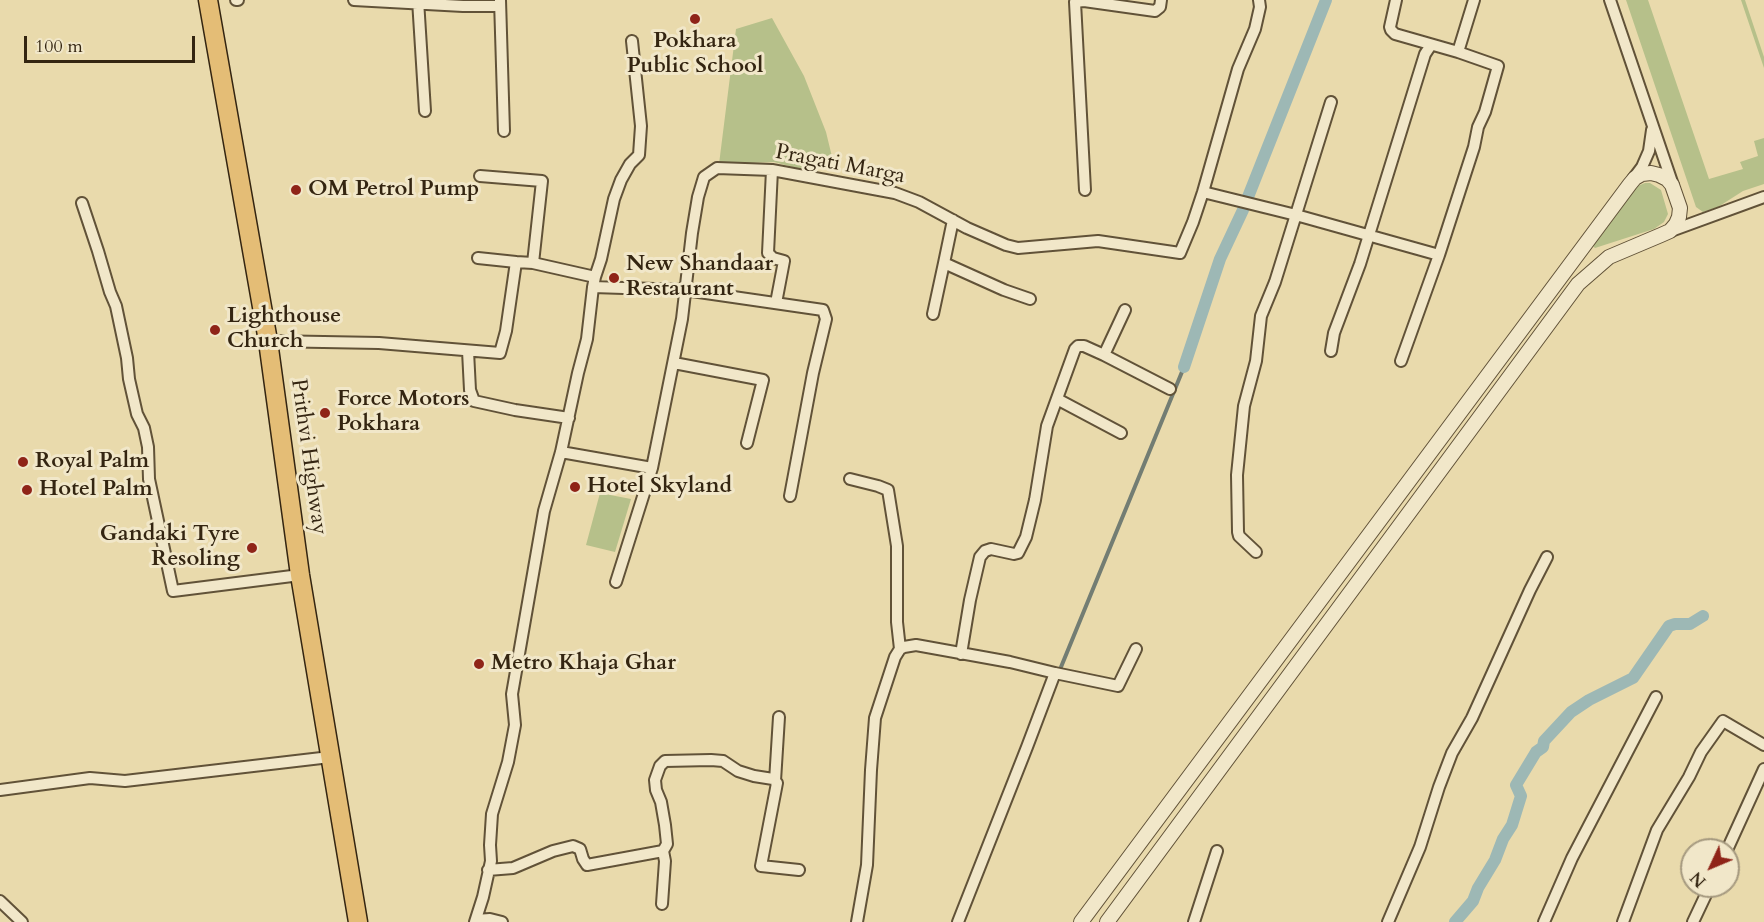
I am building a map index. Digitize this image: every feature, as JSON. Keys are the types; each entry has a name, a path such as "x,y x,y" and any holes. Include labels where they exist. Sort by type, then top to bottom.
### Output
{"highway":[{"name":"Prithvi Highway","path":"208,0 268,340 300,575 358,922"}],"street":[{"path":"354,0 463,6 500,3 504,131"},
{"path":"1085,190 1075,1 1155,11 1160,7 1161,0"},
{"name":"Pragati Marga","path":"616,582 652,468 682,319 698,197 704,177 717,168 772,170 895,193 919,202 976,232 1018,248 1098,241 1180,253 1203,192 1219,129 1238,69 1255,29 1260,7 1259,0"},
{"path":"1396,0 1391,30 1395,34 1498,66 1439,255 1401,361"},
{"path":"1458,52 1473,0"},
{"path":"1610,0 1686,225"},
{"path":"418,2 425,111"},
{"path":"502,922 490,919 476,921 491,861 492,814 508,762 515,724 512,694 544,511 561,452 587,339 594,282 614,200 621,180 630,164 639,155 641,126 632,41"},
{"path":"1331,351 1334,333 1360,264 1425,54 1431,45"},
{"path":"1256,552 1238,532 1238,475 1244,406 1256,361 1262,316 1275,282 1331,102"},
{"path":"1081,922 1630,184 1642,167 1649,151 1652,131 1650,118"},
{"path":"772,170 768,253 773,258 784,261 776,303"},
{"path":"1107,922 1578,284 1609,257 1670,231 1676,224 1680,208 1672,185 1667,179 1651,173 1642,174 1630,184"},
{"path":"480,176 542,181 533,263"},
{"path":"1203,192 1439,255"},
{"path":"1661,235 1764,197"},
{"path":"82,203 116,306 129,379 148,447 150,479 173,591 300,575"},
{"path":"933,314 953,220"},
{"path":"478,258 533,263 594,282 685,290 823,310 826,320 813,373 790,496"},
{"path":"268,340 379,344 500,353 506,331 516,262"},
{"path":"944,263 1030,299"},
{"path":"1104,356 1125,310"},
{"path":"961,654 980,557 991,549 1018,553 1026,537 1035,500 1047,426 1075,349 1078,346 1084,346 1170,389"},
{"path":"468,351 470,390 474,401 568,418"},
{"path":"674,363 763,380 747,443"},
{"path":"1058,399 1121,433"},
{"path":"561,452 652,468"},
{"path":"850,479 888,490 897,546 897,622 900,649 875,718 867,865 857,922"},
{"path":"1388,922 1420,848 1452,753 1472,718 1547,557"},
{"path":"900,649 916,645 1010,662 1118,686 1136,649"},
{"path":"958,922 1055,673"},
{"path":"1544,922 1572,858 1656,697"},
{"path":"779,717 775,781 777,783 761,866 799,870"},
{"path":"1623,922 1657,830 1689,777 1701,752 1723,722 1764,745"},
{"path":"0,790 90,778 125,781 330,758"},
{"path":"662,904 665,861 663,851 667,844 666,825 655,780 664,761 711,759 723,761 738,771 775,781"},
{"path":"1732,838 1764,769"},
{"path":"488,870 513,868 553,851 573,846 580,849 587,865 663,851"},
{"path":"1194,922 1217,851"},
{"path":"1693,922 1704,898"},
{"path":"0,901 22,922"}],"green space":[{"path":"1626,0 1648,0 1709,179 1743,169 1740,162 1758,156 1754,141 1764,138 1764,184 1743,191 1718,207 1703,212 1696,207"},
{"path":"1741,0 1745,0 1764,57 1764,68"},
{"path":"772,18 804,76 826,132 834,165 815,161 811,172 774,162 719,164 736,29"},
{"path":"1650,183 1661,190 1668,214 1664,222 1654,229 1595,248 1592,245 1635,187"},
{"path":"600,493 631,499 615,552 586,545"}],"waterway":[{"path":"1248,197 1326,0"},
{"path":"1184,367 1220,259 1243,210"},
{"path":"1061,667 1184,367"},
{"path":"1455,922 1473,901 1495,860 1503,839 1512,825 1521,796 1516,785 1536,752 1543,747 1544,741 1571,712 1589,700 1633,678 1669,626 1690,624 1703,616"}],"place":[{"name":"Pokhara Public School","path":"695,19"},
{"name":"OM Petrol Pump","path":"296,190"},
{"name":"New Shandaar Restaurant","path":"614,278"},
{"name":"Lighthouse Church","path":"215,330"},
{"name":"Force Motors Pokhara","path":"325,413"},
{"name":"Royal Palm","path":"23,462"},
{"name":"Hotel Skyland","path":"575,487"},
{"name":"Hotel Palm","path":"27,490"},
{"name":"Gandaki Tyre Resoling","path":"252,548"},
{"name":"Metro Khaja Ghar","path":"479,664"}]}
